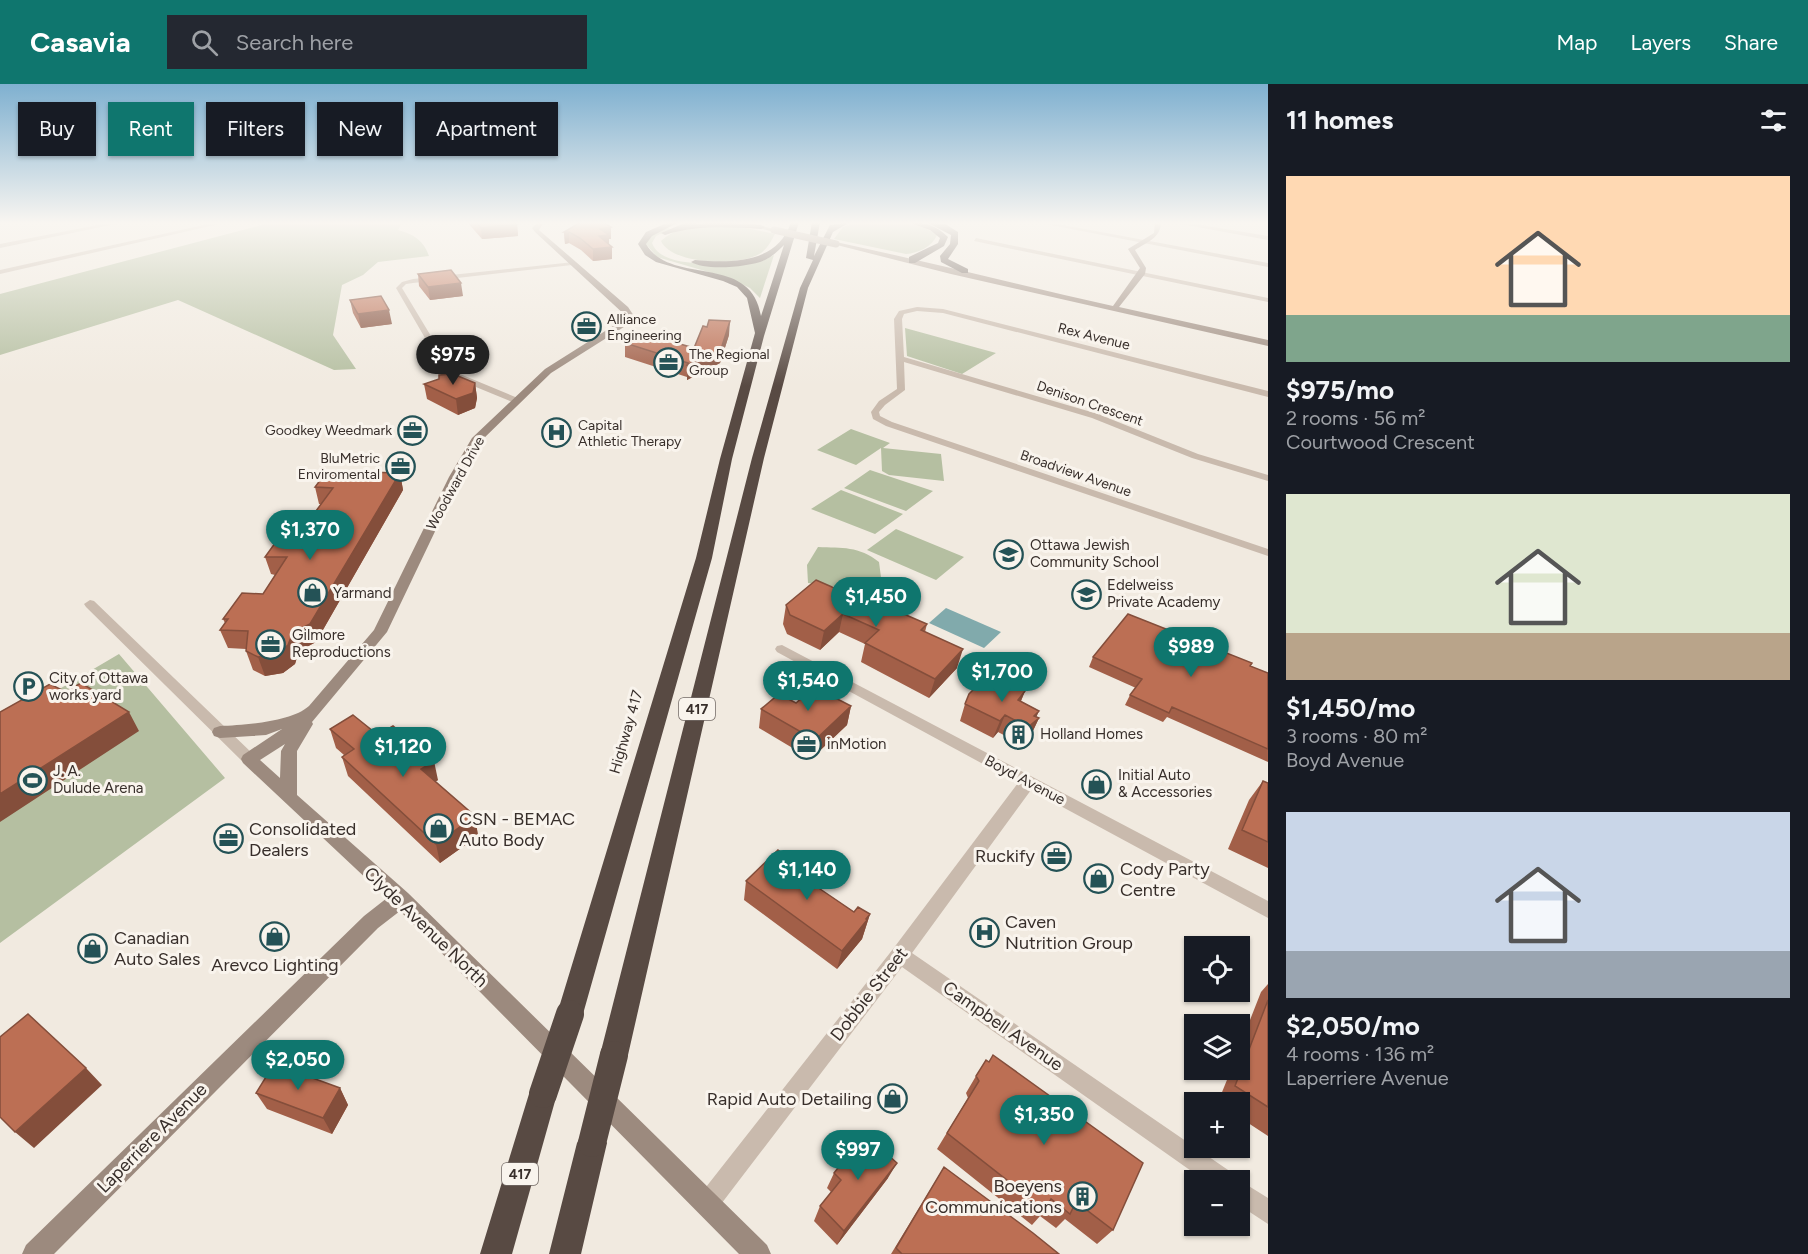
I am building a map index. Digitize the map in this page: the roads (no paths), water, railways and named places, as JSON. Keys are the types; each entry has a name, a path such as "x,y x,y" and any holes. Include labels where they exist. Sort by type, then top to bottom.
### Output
{"highway":[{"path":"718,277 742,287 749,293 753,302 759,336"},
{"name":"Highway 417","path":"496,1254 543,1095 570,1014 704,558 726,459 759,336 778,277"},
{"name":"417","path":"565,1254 758,458 808,277"}],"street":[{"path":"452,277 413,281 404,283 399,288 446,368 457,376 517,401"},
{"name":"Woodward Drive","path":"249,759 286,735 315,710 380,632 455,477 476,440 548,371 609,333 630,316 588,277"},
{"path":"971,277 1268,343"},
{"path":"983,277 1060,296"},
{"path":"1115,308 1139,277"},
{"path":"1154,277 1268,300"},
{"name":"Rex Avenue","path":"902,359 898,319 902,312 913,309 944,311 1268,394"},
{"name":"Broadview Avenue","path":"902,359 901,390 875,412 876,417 889,424 1268,553"},
{"name":"Denison Crescent","path":"902,359 1095,416 1195,456 1268,478"},
{"name":"Clyde Avenue North","path":"90,604 288,797 401,899 758,1254"},
{"name":"Boyd Avenue","path":"782,649 1268,910"},
{"path":"220,732 266,729 315,710"},
{"path":"288,797 289,751 315,710"},
{"name":"Dobbie Street","path":"707,1204 900,955 1028,782"},
{"name":"Laperriere Avenue","path":"35,1254 371,922 401,899"},
{"name":"Campbell Avenue","path":"900,955 1209,1170"},
{"path":"1250,1199 1268,1212"}],"water":[{"path":"946,608 1001,632 984,648 929,623"}],"place":[{"name":"Alliance Engineering","path":"586,327"},
{"name":"The Regional Group","path":"668,362"},
{"name":"Goodkey Weedmark","path":"413,430"},
{"name":"Capital Athletic Therapy","path":"557,433"},
{"name":"BluMetric Enviromental","path":"401,466"},
{"name":"Ottawa Jewish Community School","path":"1009,554"},
{"name":"Yarmand","path":"312,593"},
{"name":"Edelweiss Private Academy","path":"1086,594"},
{"name":"Gilmore Reproductions","path":"271,644"},
{"name":"City of Ottawa works yard","path":"28,687"},
{"name":"Holland Homes","path":"1019,734"},
{"name":"inMotion","path":"806,744"},
{"name":"J. A. Dulude Arena","path":"32,780"},
{"name":"Initial Auto & Accessories","path":"1097,784"},
{"name":"CSN - BEMAC Auto Body","path":"438,829"},
{"name":"Consolidated Dealers","path":"228,839"},
{"name":"Ruckify","path":"1056,856"},
{"name":"Cody Party Centre","path":"1099,879"},
{"name":"Caven Nutrition Group","path":"984,932"},
{"name":"Arevco Lighting","path":"275,936"},
{"name":"Canadian Auto Sales","path":"93,948"},
{"name":"Rapid Auto Detailing","path":"893,1099"},
{"name":"Boeyens Communications","path":"1083,1196"}]}
